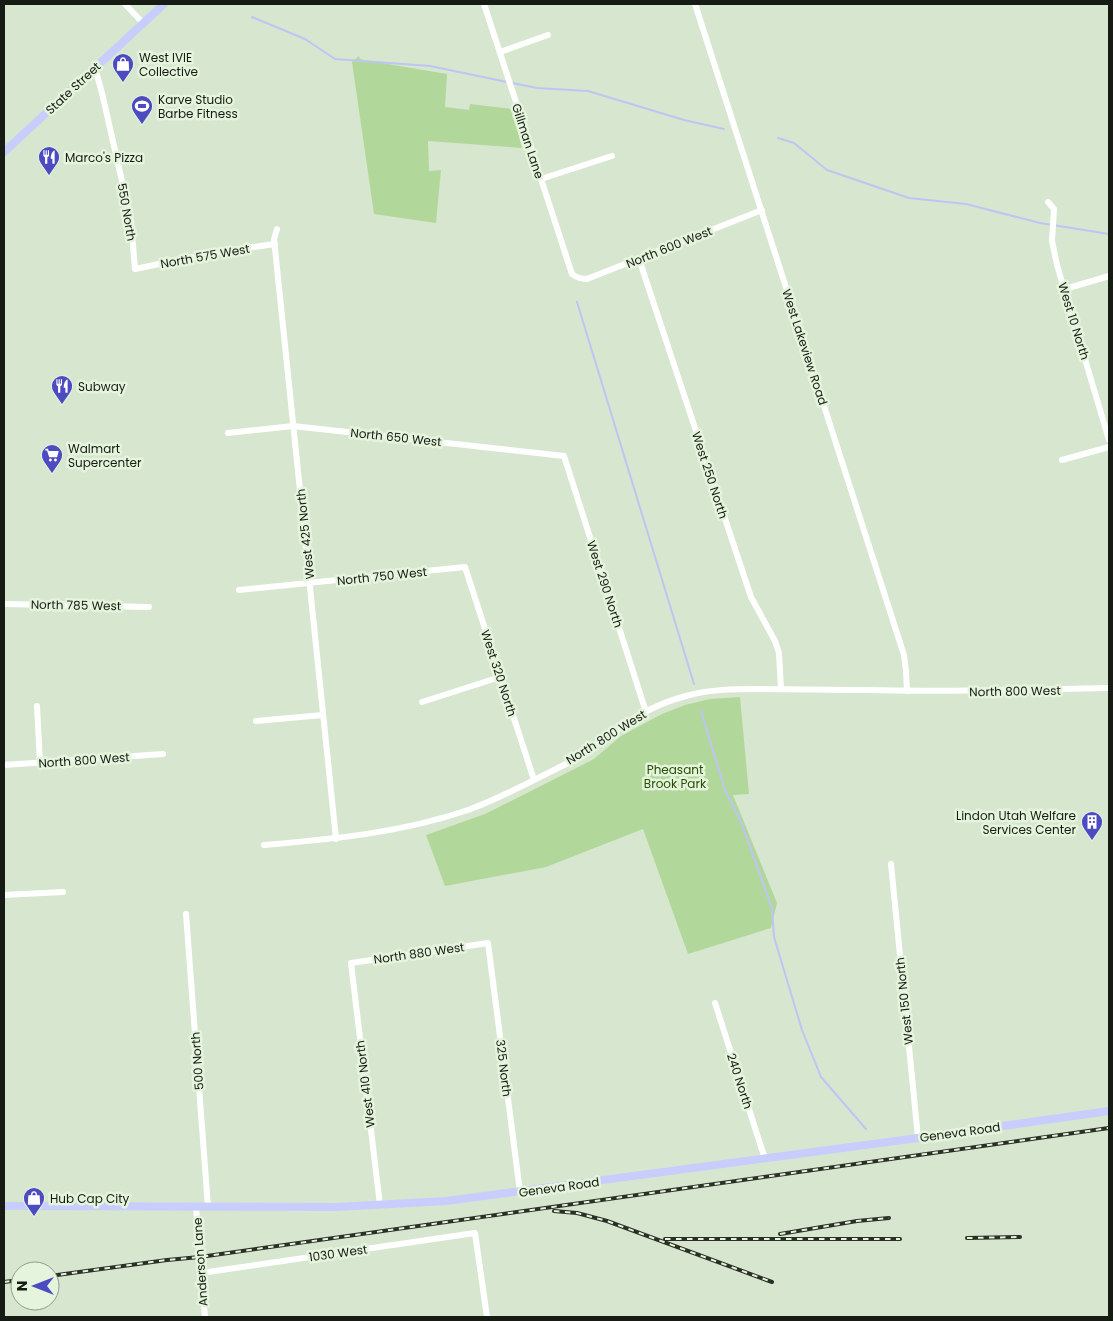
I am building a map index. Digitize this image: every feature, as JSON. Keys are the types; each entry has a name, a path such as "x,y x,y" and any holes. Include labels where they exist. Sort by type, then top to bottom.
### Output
{"main road":[{"name":"State Street","path":"4,152 164,4"},
{"name":"Geneva Road","path":"4,1206 336,1208 446,1201 1109,1111"}],"street":[{"path":"125,4 143,23"},
{"name":"Gillman Lane","path":"484,4 572,274 575,276"},
{"name":"West Lakeview Road","path":"695,4 904,655 906,691"},
{"path":"500,52 548,35"},
{"name":"550 North","path":"95,68 131,221 135,269"},
{"path":"541,179 612,156"},
{"name":"West 10 North","path":"1048,202 1054,210 1052,241 1109,440"},
{"name":"North 600 West","path":"575,276 582,279 587,278 762,210"},
{"name":"West 425 North","path":"277,230 274,239 336,839"},
{"name":"North 575 West","path":"135,269 212,253 275,244"},
{"name":"West 250 North","path":"639,259 751,597 775,641 779,653 781,689"},
{"path":"1065,289 1109,276"},
{"name":"North 650 West","path":"228,433 293,426 564,456"},
{"path":"1062,460 1109,447"},
{"name":"West 290 North","path":"564,456 646,712"},
{"name":"North 750 West","path":"239,590 465,567"},
{"name":"West 320 North","path":"465,567 534,780"},
{"name":"North 785 West","path":"4,604 149,607"},
{"path":"422,702 500,677"},
{"name":"North 800 West","path":"264,846 381,833 437,820 497,798 534,780 584,754 612,733 646,712 683,696 699,692 723,689 968,692 1109,688"},
{"path":"37,706 40,763"},
{"path":"256,722 324,715"},
{"name":"North 800 West","path":"4,765 163,754"},
{"name":"West 150 North","path":"891,864 918,1138"},
{"path":"4,896 62,892"},
{"name":"500 North","path":"186,914 208,1208"},
{"name":"North 880 West","path":"351,963 488,943"},
{"name":"325 North","path":"488,943 520,1192"},
{"name":"West 410 North","path":"351,963 380,1205"},
{"name":"240 North","path":"715,1003 765,1159"},
{"name":"Anderson Lane","path":"196,1207 205,1317"},
{"name":"1030 West","path":"201,1273 475,1233 487,1317"}],"green space":[{"path":"359,56 360,59 364,60 447,74 445,107 469,110 470,104 512,109 522,148 428,141 429,171 441,170 436,223 374,214 352,62"},
{"name":"Pheasant Brook Park","path":"740,697 749,794 733,795 777,903 771,928 688,954 643,829 546,867 445,886 426,835 485,814 594,759 621,736 662,714 685,705 710,699"}],"waterway":[{"path":"252,17 305,39 335,59 430,66 507,82"},
{"path":"512,83 537,88 588,91 684,120 724,129"},
{"path":"778,138 794,143 827,170 909,198 966,204 1040,223 1109,234"},
{"path":"577,302 694,684"},
{"path":"701,711 725,790 741,822 772,908 774,937 802,1030 821,1077 866,1129"}],"railway":[{"path":"60,1275 200,1257 1109,1128"},
{"path":"554,1211 577,1213 607,1221 772,1282"},
{"path":"780,1234 857,1221 889,1218"},
{"path":"967,1238 1020,1237"},
{"path":"665,1239 900,1239"},
{"path":"4,1282 10,1281"}],"place":[{"name":"West IVIE Collective","path":"123,83"},
{"name":"Karve Studio Barbe Fitness","path":"142,125"},
{"name":"Marco's Pizza","path":"49,176"},
{"name":"Subway","path":"62,405"},
{"name":"Walmart Supercenter","path":"52,474"},
{"name":"Lindon Utah Welfare Services Center","path":"1092,841"},
{"name":"Hub Cap City","path":"34,1217"}]}
